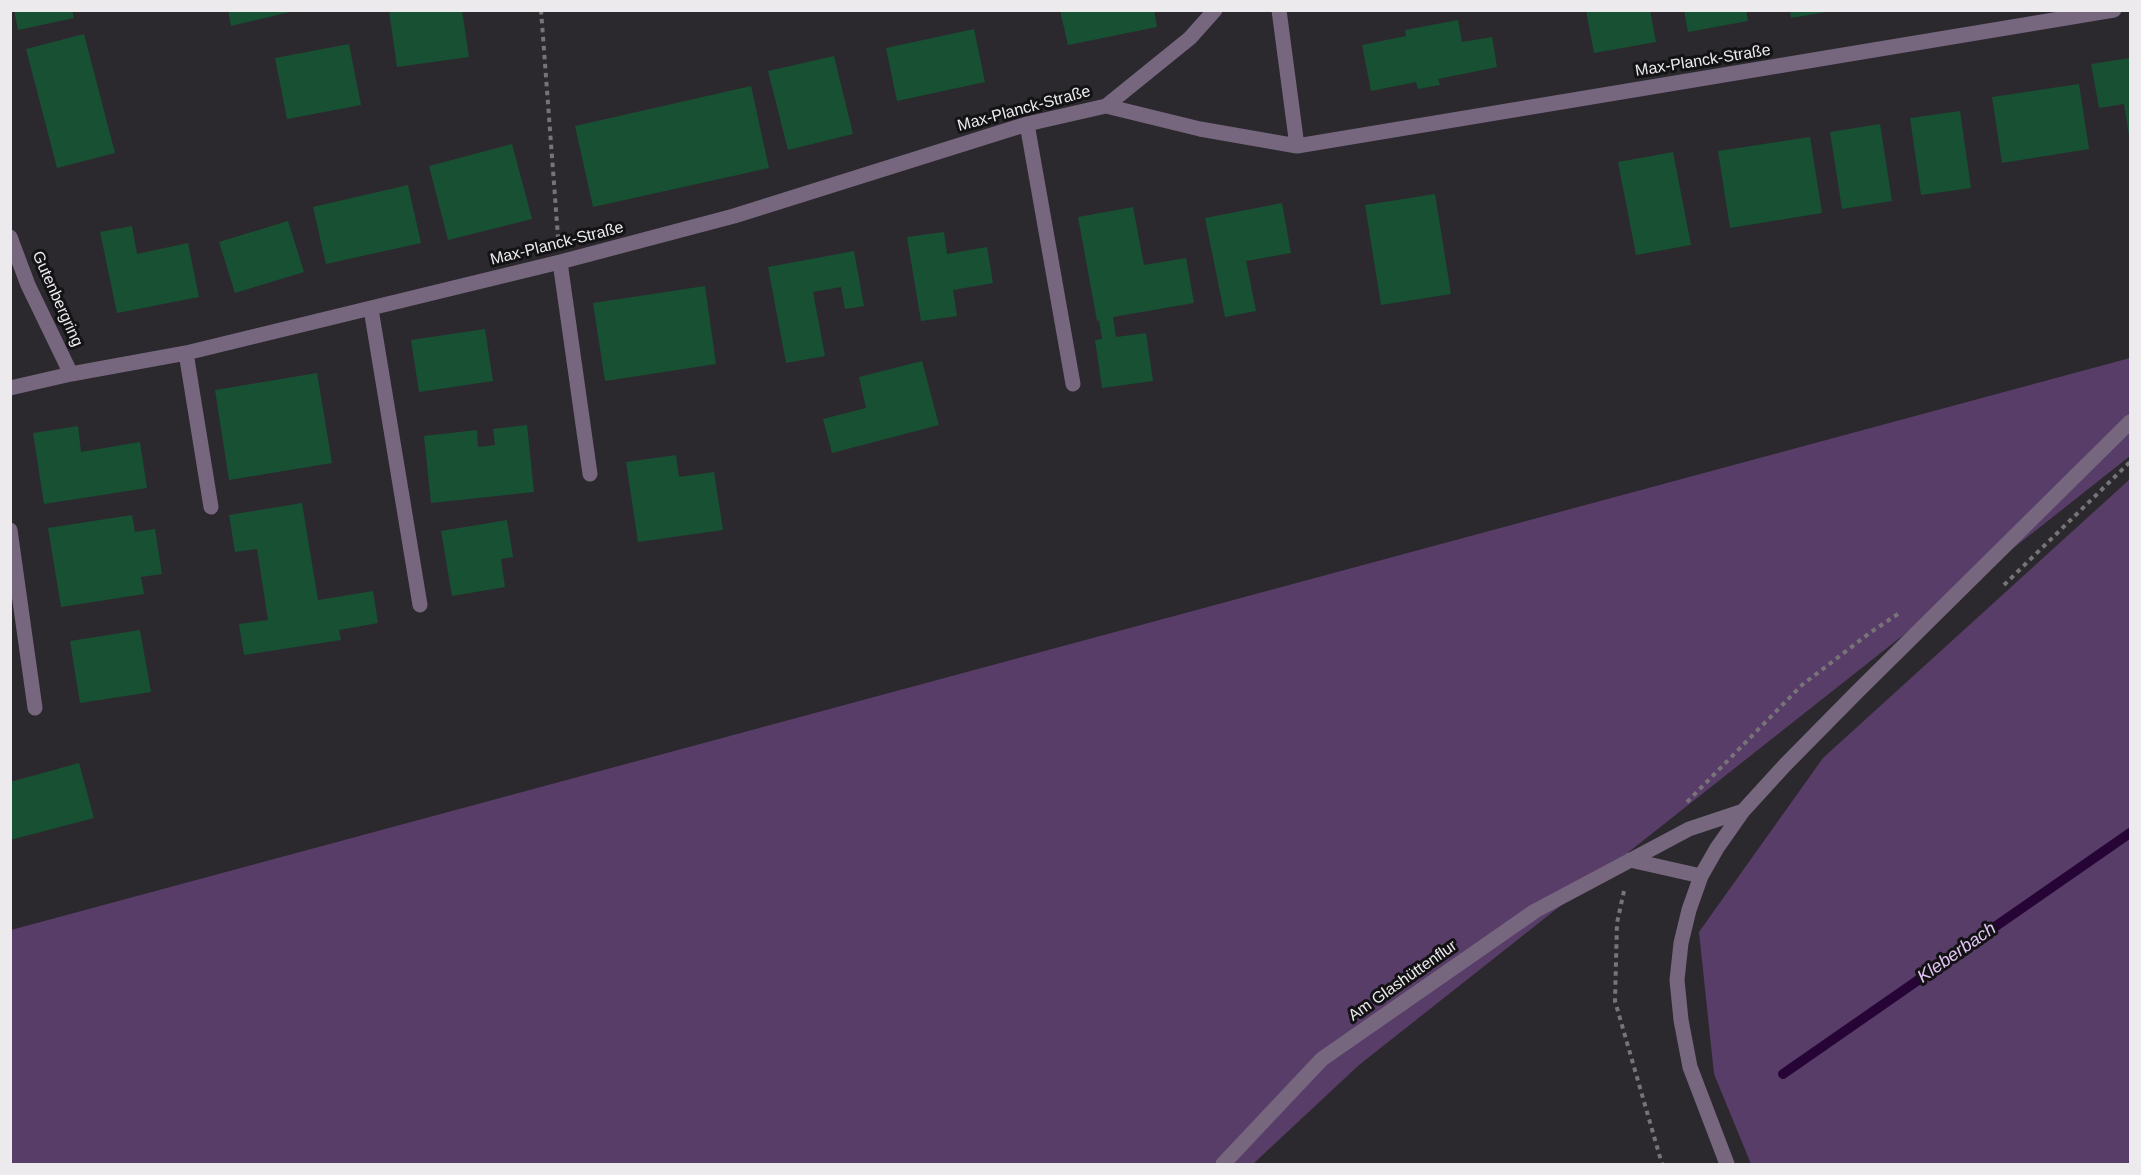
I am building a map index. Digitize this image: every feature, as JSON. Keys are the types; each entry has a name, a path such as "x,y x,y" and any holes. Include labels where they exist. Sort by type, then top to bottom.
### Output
{"street":[{"name":"Max-Planck-Straße","path":"10,388 71,374 186,353 560,262 734,216 1027,124 1106,106 1190,38 1215,10"},
{"path":"1279,10 1297,147"},
{"name":"Max-Planck-Straße","path":"1106,106 1200,129 1297,147 2115,10"},
{"path":"1027,124 1073,384"},
{"name":"Gutenbergring","path":"10,237 28,285 71,374"},
{"path":"560,262 590,474"},
{"path":"371,309 420,605"},
{"path":"186,353 211,507"},
{"path":"1727,1164 1690,1067 1680,1020 1677,980 1681,943 1701,876 1743,811 1801,748 2130,422"},
{"path":"10,530 35,708"},
{"name":"Am Glashüttenflur","path":"1223,1164 1322,1059 1535,911 1689,829 1743,811"},
{"path":"1630,860 1701,876"}],"path":[{"path":"541,10 560,262"},
{"path":"2002,587 2130,462"},
{"path":"1679,810 1802,685 1871,632 1903,611 1935,614"},
{"path":"1630,860 1617,923 1615,1000 1662,1164"}],"shaded area":[{"path":"2130,358 2130,456 1359,1065 1253,1164 11,1164 11,930"},
{"path":"2130,479 2130,1164 1751,1164 1714,1074 1699,932 1823,758"}],"building":[{"path":"14,10 72,10 74,18 18,30"},
{"path":"228,10 294,10 294,11 231,26"},
{"path":"462,10 469,57 397,67 389,11"},
{"path":"1060,10 1154,10 1157,27 1068,45"},
{"path":"1586,10 1650,10 1656,42 1594,53"},
{"path":"1684,10 1746,10 1748,21 1688,32"},
{"path":"1790,10 1826,10 1826,12 1791,18"},
{"path":"1458,20 1462,42 1492,37 1497,67 1438,79 1440,85 1418,89 1416,82 1371,91 1362,45 1406,36 1405,30"},
{"path":"974,29 985,82 897,101 886,48"},
{"path":"84,34 115,153 57,168 26,49"},
{"path":"349,44 361,105 287,119 275,58"},
{"path":"834,56 853,134 788,150 768,71"},
{"path":"2130,58 2129,135 2124,104 2099,108 2091,64"},
{"path":"2079,84 2089,149 2002,163 1992,97"},
{"path":"751,86 769,168 593,207 575,126"},
{"path":"1960,111 1971,188 1921,195 1910,118"},
{"path":"1880,124 1892,201 1842,209 1830,132"},
{"path":"1810,137 1822,213 1730,228 1718,151"},
{"path":"512,144 532,219 448,240 429,166"},
{"path":"1673,152 1691,245 1636,255 1618,162"},
{"path":"408,185 421,243 326,264 313,207"},
{"path":"1435,194 1451,294 1381,305 1365,205"},
{"path":"1282,203 1291,253 1246,261 1256,311 1225,317 1205,218"},
{"path":"1133,207 1144,265 1186,258 1194,303 1113,317 1116,337 1146,333 1153,381 1102,388 1095,340 1102,339 1078,217"},
{"path":"288,221 304,272 235,293 219,242"},
{"path":"132,226 137,254 188,243 199,297 117,313 100,232"},
{"path":"944,232 947,254 987,247 993,283 953,290 957,316 921,321 907,237"},
{"path":"854,251 864,306 845,309 841,287 813,292 825,356 786,363 768,267"},
{"path":"705,286 716,364 605,381 593,303"},
{"path":"485,329 493,381 419,392 411,340"},
{"path":"922,361 939,425 832,453 823,419 866,408 859,377"},
{"path":"317,373 332,463 229,480 215,390"},
{"path":"527,425 534,492 431,503 424,436 477,430 478,447 495,445 493,429"},
{"path":"78,426 81,452 140,442 147,488 44,504 33,433"},
{"path":"676,455 679,477 714,472 723,530 638,542 626,462"},
{"path":"302,503 318,600 373,591 378,623 339,630 341,640 244,655 239,624 268,620 257,549 235,552 229,515"},
{"path":"132,515 135,532 155,529 162,574 141,577 144,594 61,607 48,528"},
{"path":"507,520 513,557 501,559 505,587 452,596 441,531"},
{"path":"140,630 151,692 80,703 70,641"},
{"path":"79,763 94,818 10,840 10,782"}],"waterway":[{"name":"Kleberbach","path":"1783,1074 2130,833"}]}
